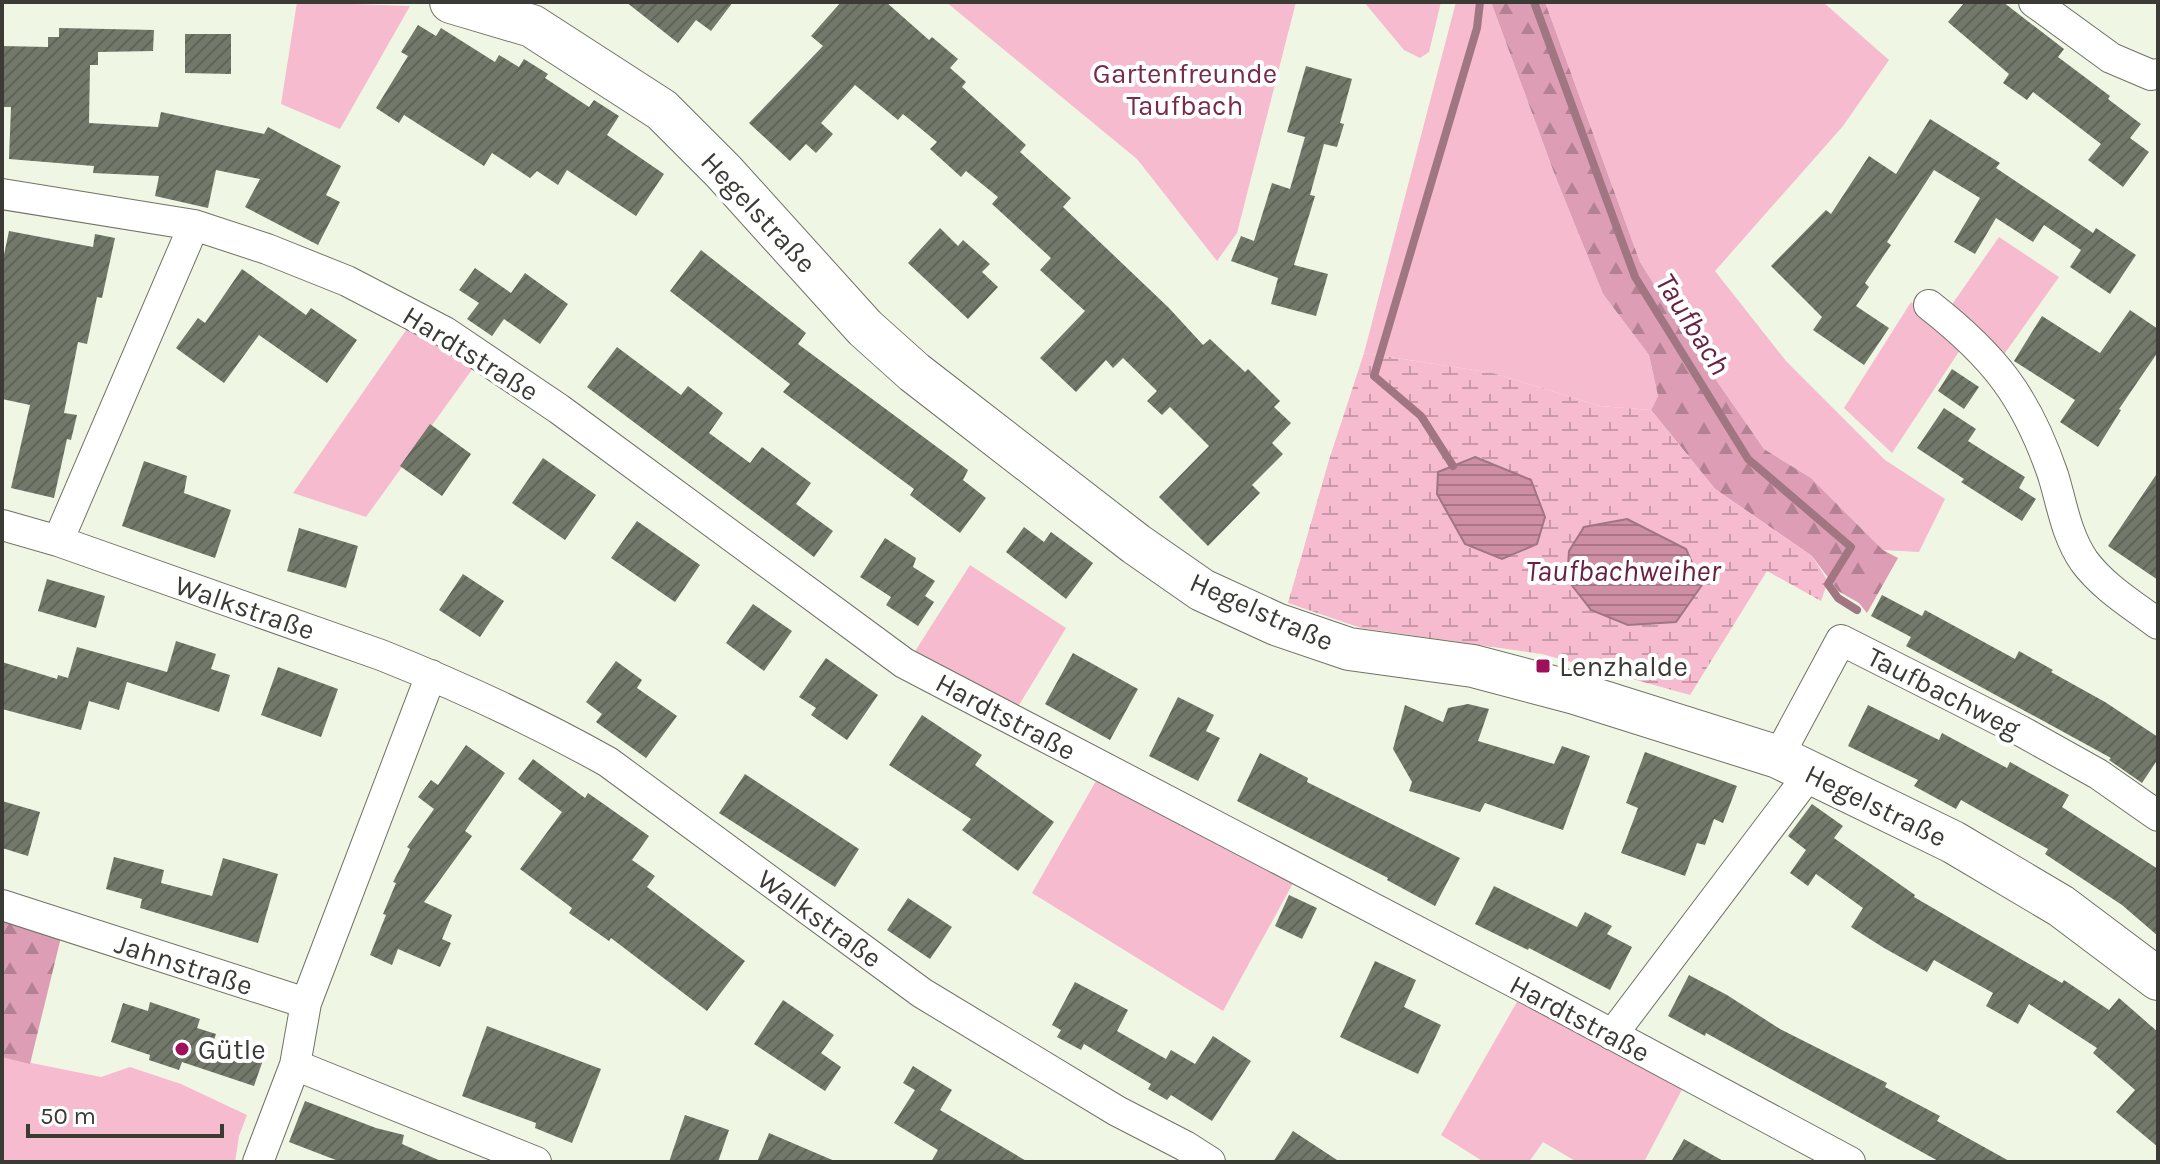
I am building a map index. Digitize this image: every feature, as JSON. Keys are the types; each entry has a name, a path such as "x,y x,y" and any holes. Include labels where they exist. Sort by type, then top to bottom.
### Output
{"street":[{"name":"Hegelstraße","path":"451,2 532,26 662,110 723,171 865,328 914,372 1136,544 1202,590 1276,624 1349,649 1473,666 1575,693 1794,764 1953,842 2061,906 2158,979"},
{"path":"2034,2 2111,58 2151,75 2158,74"},
{"name":"Hardtstraße","path":"2,194 194,225 267,249 347,281 445,332 559,409 904,663 1850,1162"},
{"path":"58,541 194,225"},
{"path":"1929,305 1983,353 2015,390 2035,426 2061,508 2084,561 2108,586 2158,624"},
{"name":"Walkstraße","path":"2,525 58,541 431,675 559,734 608,762 922,993 1117,1111 1210,1162"},
{"name":"Taufbachweg","path":"1794,764 1841,640 2085,766 2158,816"},
{"path":"258,1162 295,1065 306,1003 431,675"},
{"path":"1612,1035 1794,764"},
{"name":"Jahnstraße","path":"2,905 306,1003"},
{"path":"295,1065 536,1162"}],"green space":[{"path":"297,2 410,6 340,129 281,104"},
{"name":"Gartenfreunde Taufbach","path":"946,2 1296,2 1237,233 1217,261 1137,159"},
{"path":"1364,2 1441,2 1429,52 1420,58 1404,50"},
{"path":"1456,2 1491,2 1603,294 1649,355 1658,396 1651,410 1600,406 1493,373 1364,353"},
{"path":"1491,2 1545,2 1640,262 1691,344 1764,449 1811,478 1883,550 1898,558 1867,613 1859,603 1838,591 1812,556 1715,489 1651,410 1658,396 1649,355 1603,294"},
{"path":"1545,2 1823,2 1889,60 1843,126 1715,271 1786,361 1885,460 1945,499 1919,552 1883,550 1811,478 1764,449 1691,344 1640,262"},
{"path":"1999,237 2059,277 2000,360 1946,313"},
{"path":"1911,302 1966,341 1892,453 1844,408"},
{"path":"411,323 476,364 366,517 293,493"},
{"path":"1364,353 1493,373 1600,406 1651,410 1715,489 1812,556 1828,581 1821,601 1767,571 1690,695 1542,654 1361,628 1288,603","holes":["1475,457 1545,517 1438,472"]},
{"path":"970,565 1066,628 1016,710 912,656"},
{"path":"1100,774 1297,876 1223,1011 1032,893"},
{"path":"2,905 64,925 30,1064 2,1057"},
{"path":"1522,993 1686,1082 1644,1162 1577,1162 1543,1142 1529,1162 1484,1162 1441,1135"},
{"path":"2,1057 101,1077 130,1067 181,1084 247,1115 239,1136 235,1162 2,1162"}],"water":[{"name":"Taufbachweiher","path":"1475,457 1531,480 1545,517 1537,544 1502,559 1465,544 1437,494 1438,472"},
{"name":"Taufbachweiher","path":"1627,519 1686,549 1702,585 1676,622 1628,625 1591,610 1567,579 1569,551 1584,527"}],"building":[{"path":"626,2 733,2 711,31 696,20 678,43"},
{"path":"841,2 886,2 929,40 932,37 958,59 950,68 966,82 962,87 1026,145 1020,152 1071,198 1063,207 1169,308 1203,345 1210,339 1245,372 1248,369 1280,401 1274,407 1291,423 1272,443 1283,454 1252,485 1260,493 1208,546 1159,497 1209,446 1170,407 1162,415 1147,401 1157,391 1123,358 1113,368 1106,360 1076,392 1040,358 1085,311 1040,270 1051,258 992,204 998,197 966,171 961,177 930,149 937,142 903,114 898,120 855,85 821,123 833,134 816,153 806,144 790,161 749,123 823,46 811,36"},
{"path":"1965,2 2003,2 2064,49 2058,57 2141,124 2130,138 2149,152 2123,187 2088,160 2101,144 2033,92 2027,100 2003,83 2009,74 1948,22"},
{"path":"418,25 436,36 441,28 495,62 499,55 519,67 524,59 548,74 545,78 589,107 594,100 619,116 607,135 664,174 636,216 567,170 558,185 537,171 530,178 492,153 484,166 404,115 399,123 376,108 408,56 401,52"},
{"path":"59,28 154,30 153,51 98,52 98,65 90,65 89,123 158,127 161,112 264,134 268,127 341,166 326,195 340,202 318,245 245,207 260,179 216,170 208,208 155,196 159,176 93,173 94,166 9,159 11,107 2,107 2,46 48,47 48,37 59,37"},
{"path":"185,34 231,34 231,74 185,73"},
{"path":"1306,66 1352,79 1337,147 1324,144 1310,195 1315,196 1294,265 1328,274 1316,316 1271,304 1278,278 1231,261 1241,236 1254,241 1272,183 1290,189 1305,137 1287,132"},
{"path":"1930,119 2000,163 1996,168 2093,233 2096,228 2136,255 2110,294 2070,267 2081,250 2044,225 2033,242 1996,218 1975,254 1954,242 1980,198 1934,170 1887,242 1891,245 1865,283 1869,287 1856,306 1889,328 1864,365 1813,330 1822,317 1771,266 1826,210 1831,214 1869,156 1896,174"},
{"path":"940,228 958,246 963,240 990,264 982,272 998,287 968,319 908,263"},
{"path":"9,231 93,247 95,234 115,238 102,298 97,297 87,344 78,342 64,413 77,415 71,440 67,439 54,498 11,488 30,405 2,399 2,264"},
{"path":"701,250 806,333 798,344 968,470 963,480 986,498 960,533 910,495 914,489 783,392 790,384 670,291"},
{"path":"475,268 511,293 525,273 568,304 540,344 504,319 492,336 467,319 479,303 459,290"},
{"path":"242,269 306,315 311,308 357,340 327,383 259,335 224,383 176,348 198,318 205,323"},
{"path":"2130,310 2158,329 2158,352 2119,409 2098,447 2060,422 2075,400 2014,361 2042,316 2100,353"},
{"path":"617,347 681,395 688,386 723,413 709,433 750,463 762,447 811,483 796,504 833,531 814,557 587,387"},
{"path":"1952,369 1979,387 1964,409 1938,391"},
{"path":"1944,408 1976,429 1968,441 2025,477 2019,488 2036,499 2022,521 1961,482 1964,479 1917,448"},
{"path":"430,424 471,454 442,496 400,466"},
{"path":"543,458 596,495 565,540 512,503"},
{"path":"144,461 187,476 184,493 231,510 215,558 122,526"},
{"path":"2158,472 2158,580 2108,546"},
{"path":"637,521 700,565 675,602 611,558"},
{"path":"1024,527 1044,542 1051,532 1093,563 1066,599 1006,552"},
{"path":"299,528 358,546 346,588 287,571"},
{"path":"885,538 916,558 913,567 935,581 925,596 934,602 918,626 886,605 891,597 860,577"},
{"path":"463,574 504,601 480,637 439,610"},
{"path":"47,579 105,596 96,628 38,611"},
{"path":"1882,595 1922,616 1925,610 2015,659 2019,651 2053,670 2051,672 2158,737 2158,759 2142,783 2109,760 2111,758 1906,646 1911,637 1871,616"},
{"path":"753,604 792,631 764,671 726,643"},
{"path":"176,641 216,654 211,669 230,675 219,712 127,682 119,710 89,701 81,730 2,709 2,662 57,679 58,675 68,678 77,647 167,672"},
{"path":"1073,653 1138,689 1110,740 1045,704"},
{"path":"826,658 878,695 847,740 811,715 816,708 799,697"},
{"path":"616,661 642,680 637,688 677,716 646,758 596,722 602,714 586,702"},
{"path":"278,667 338,689 321,737 261,715"},
{"path":"1178,697 1214,715 1206,731 1220,738 1198,781 1149,756"},
{"path":"1468,704 1489,709 1478,741 1554,764 1562,746 1590,756 1563,830 1485,803 1480,812 1409,791 1412,782 1393,749 1405,705 1443,722 1448,708"},
{"path":"1868,705 1939,740 1942,733 2007,768 2010,762 2069,795 2062,807 2158,869 2158,936 2122,905 2045,854 2048,849 1961,800 1956,809 1914,786 1918,780 1848,746"},
{"path":"922,715 982,755 975,765 1054,822 1018,871 962,830 971,819 889,765"},
{"path":"466,745 505,773 465,831 472,836 424,902 452,915 442,939 451,943 440,967 398,949 392,965 370,955 386,915 383,914 396,883 393,882 410,849 407,847 434,809 418,797 431,780 438,785"},
{"path":"1645,752 1737,786 1723,823 1714,819 1705,845 1697,843 1685,876 1621,853 1638,808 1626,803"},
{"path":"1260,753 1308,778 1307,782 1460,858 1435,906 1388,878 1237,801"},
{"path":"533,759 585,798 588,793 649,836 632,860 655,876 647,887 745,961 707,1011 611,938 609,941 569,913 572,908 520,869 562,812 518,779"},
{"path":"745,774 859,849 835,887 719,813"},
{"path":"2,801 40,812 28,856 2,848"},
{"path":"1812,804 1843,826 1834,838 1914,897 2062,983 2064,980 2109,1010 2119,998 2158,1032 2158,1147 2116,1112 2135,1090 2093,1053 2097,1048 2029,1004 2018,1024 1986,1006 1993,993 1934,960 1927,972 1884,948 1851,927 1863,908 1816,874 1808,886 1790,873 1806,850 1788,836"},
{"path":"114,857 164,870 161,883 212,896 223,858 278,874 258,943 140,908 142,899 106,889"},
{"path":"1494,886 1577,927 1585,912 1612,926 1607,934 1632,947 1610,990 1475,924"},
{"path":"1289,895 1317,908 1302,939 1275,926"},
{"path":"908,898 952,927 930,959 887,930"},
{"path":"1375,961 1416,980 1404,1007 1441,1025 1418,1074 1340,1037"},
{"path":"1689,975 1780,1029 1887,1083 1885,1087 1940,1116 1937,1121 2011,1162 1940,1162 1706,1033 1705,1036 1668,1016"},
{"path":"1075,982 1128,1010 1117,1031 1166,1059 1171,1050 1195,1064 1213,1036 1251,1061 1212,1121 1171,1095 1167,1100 1148,1089 1151,1084 1084,1044 1081,1050 1057,1037 1061,1030 1052,1025"},
{"path":"783,1000 834,1035 821,1053 841,1067 825,1091 754,1044"},
{"name":"Gütle","path":"150,1002 200,1019 197,1028 216,1034 213,1043 263,1060 254,1086 182,1062 179,1070 149,1060 150,1055 111,1042 123,1003 148,1011"},
{"path":"487,1026 601,1069 572,1143 535,1128 536,1123 462,1096"},
{"path":"913,1066 952,1090 940,1110 1028,1162 931,1162 938,1150 894,1123 915,1090 903,1083"},
{"path":"305,1101 376,1128 404,1135 402,1144 443,1162 341,1162 289,1142"},
{"path":"685,1115 729,1130 718,1162 669,1162"},
{"path":"1293,1131 1340,1162 1273,1162"},
{"path":"769,1133 837,1162 757,1162"},
{"path":"1684,1139 1725,1162 1671,1162"}],"waterway":[{"path":"1453,466 1421,416 1374,376 1477,28 1480,2"},
{"name":"Taufbach","path":"1534,2 1635,277 1748,459 1851,547 1828,584 1838,598 1857,610"}],"place":[{"name":"Lenzhalde","path":"1543,666"},
{"name":"Gütle","path":"182,1049"}]}
